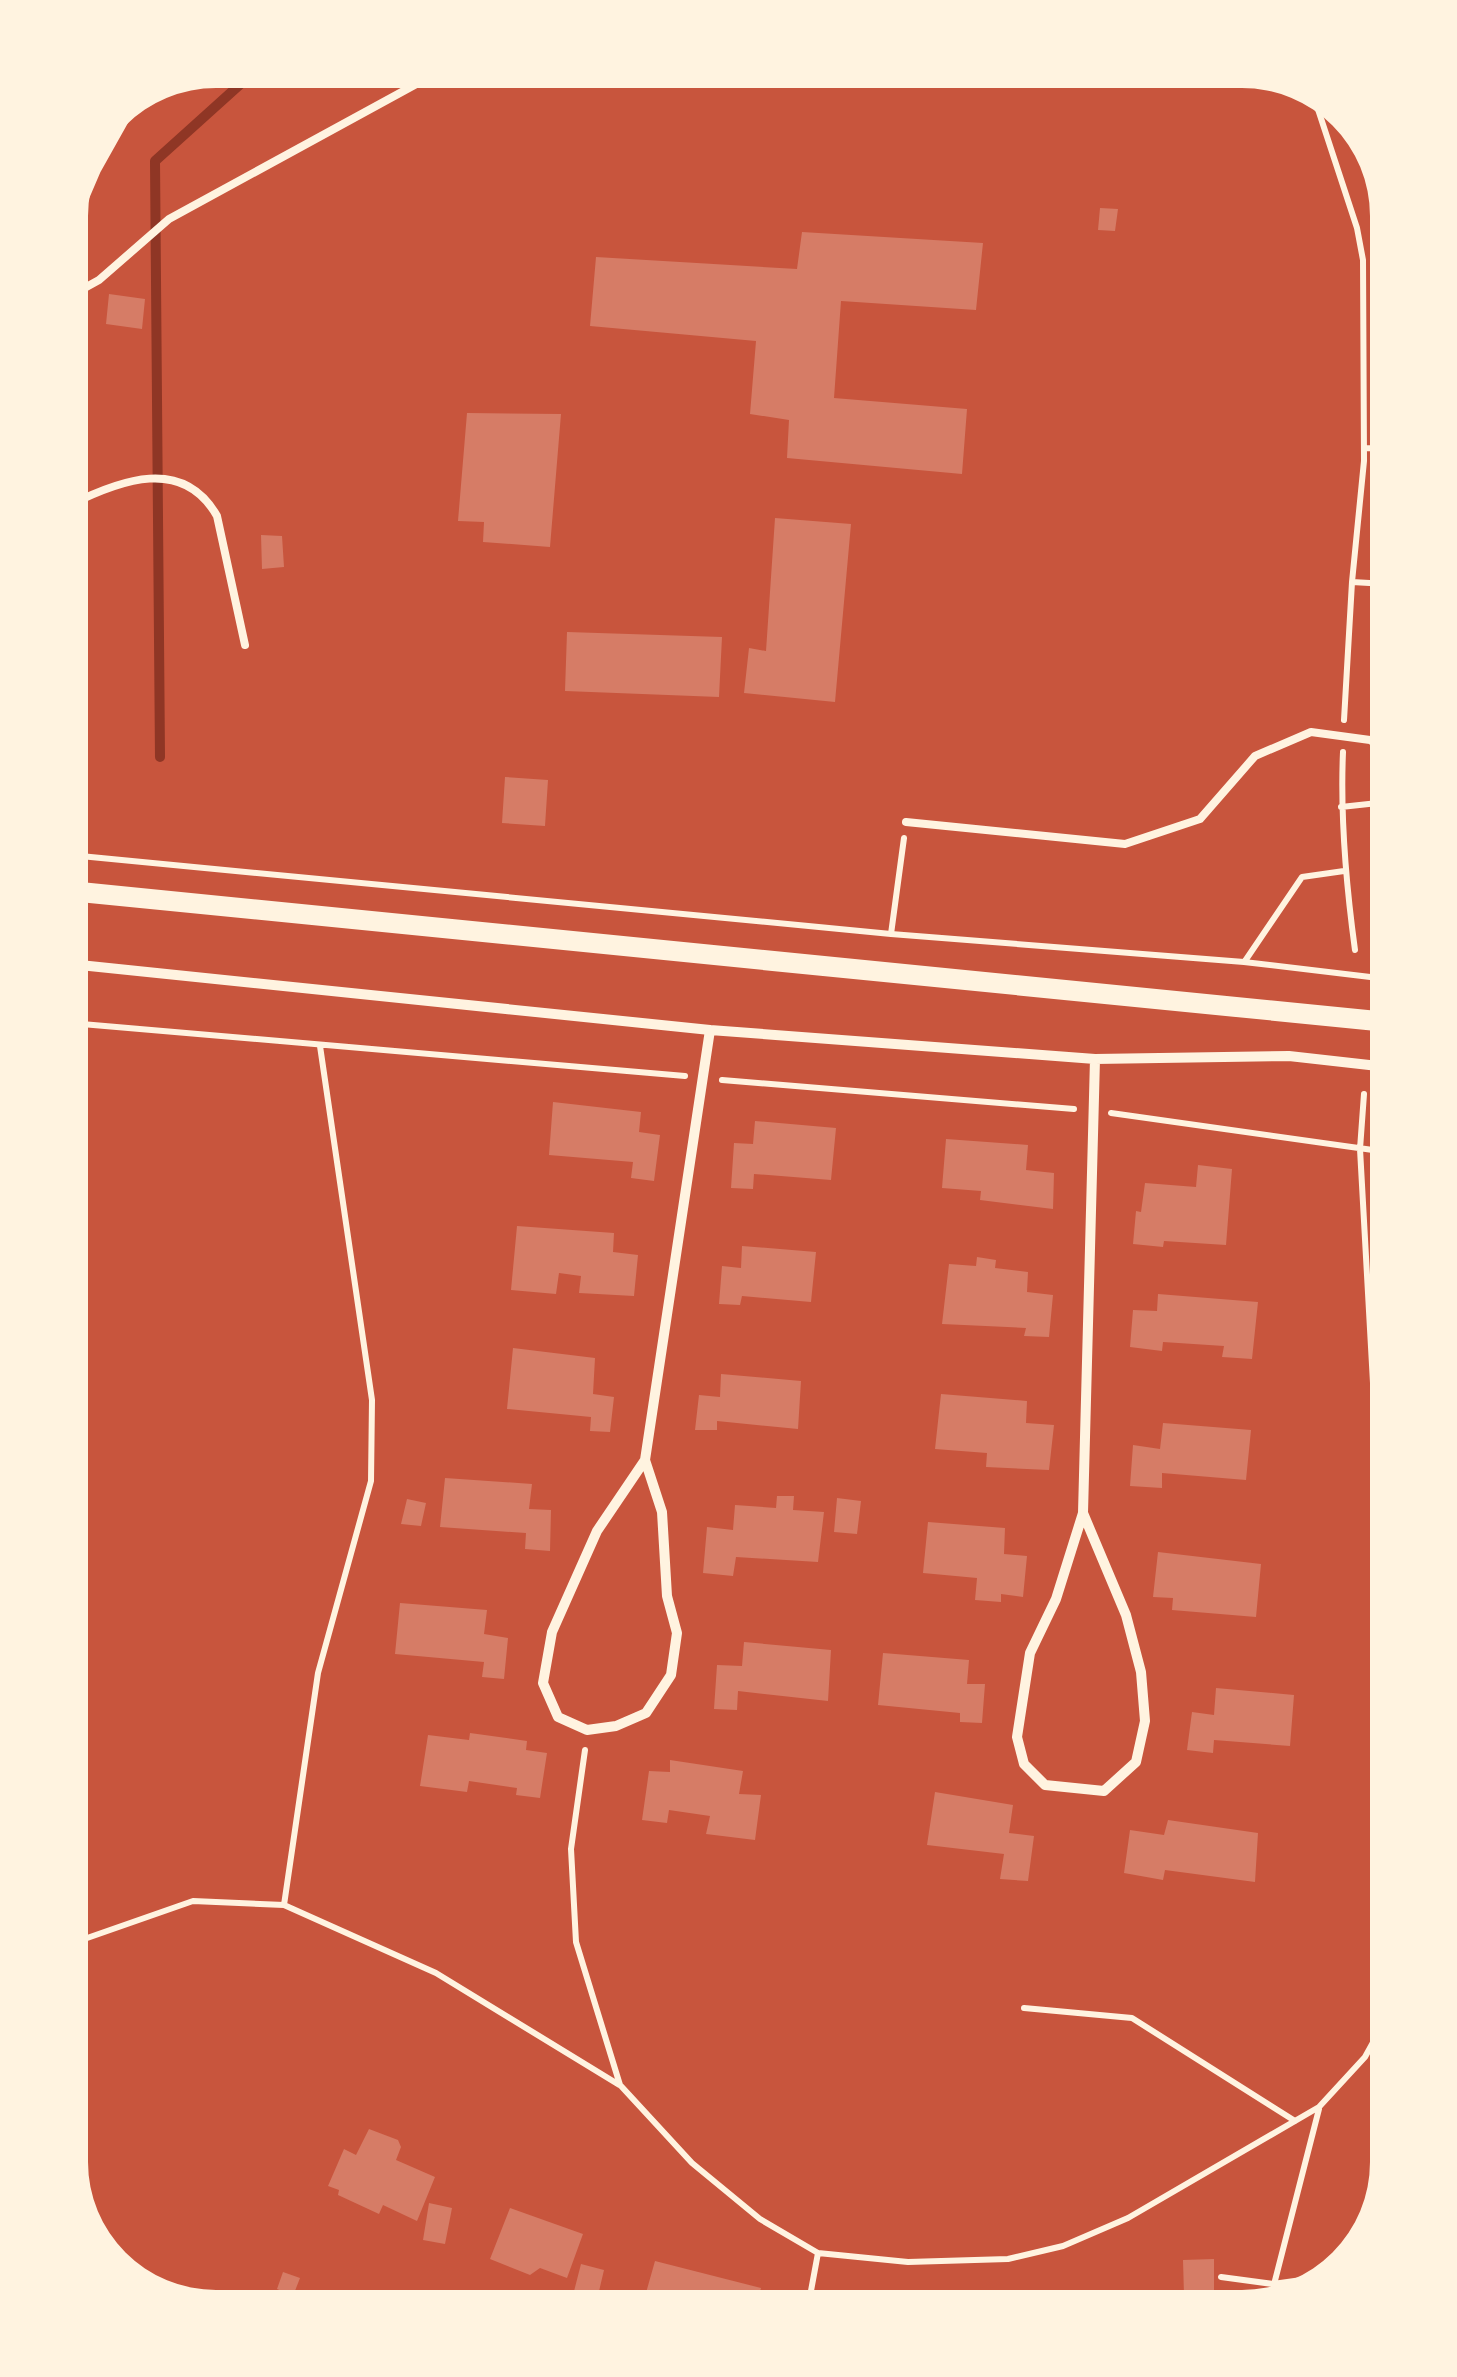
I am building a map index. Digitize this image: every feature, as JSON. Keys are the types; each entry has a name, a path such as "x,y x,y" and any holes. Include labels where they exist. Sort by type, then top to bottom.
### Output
{"main road":[{"path":"88,893 1370,1020"}],"street":[{"path":"88,966 710,1030 1095,1059 1289,1056 1370,1065"},
{"path":"645,1460 662,1512 666,1596 677,1633 671,1675 646,1713 616,1726 587,1730 558,1716 542,1682 552,1632 597,1530 645,1460 710,1030"},
{"path":"1082,1513 1126,1615 1145,1721 1136,1762 1104,1790 1045,1785 1024,1764 1017,1737 1030,1653 1056,1599 1082,1513 1095,1059"}],"lane":[{"path":"88,286 169,219 409,88"},
{"path":"96,169 111,141"},
{"path":"88,496 149,478 169,478 190,485 206,498 216,516 245,646"},
{"path":"906,822 1125,844 1200,819 1255,756 1311,732 1370,740"}],"path":[{"path":"1320,114 1357,228 1363,260 1364,448 1352,582 1341,807 1354,950"},
{"path":"1364,448 1370,448"},
{"path":"1352,582 1370,583"},
{"path":"1341,807 1370,804"},
{"path":"891,934 906,822"},
{"path":"88,858 891,934 1244,962 1370,977"},
{"path":"1244,962 1302,878 1344,871"},
{"path":"88,1025 1091,1110 1370,1150"},
{"path":"284,1905 318,1672 371,1481 372,1400 320,1046"},
{"path":"1364,1094 1360,1149 1370,1329"},
{"path":"587,1730 571,1849 576,1942 620,2086"},
{"path":"88,1938 193,1901 284,1905 436,1973 620,2086 706,2174 760,2220 818,2253 908,2262 1008,2259 1063,2246 1128,2218 1319,2108 1370,2047"},
{"path":"1024,2008 1132,2018 1295,2121"},
{"path":"1273,2284 1319,2108"},
{"path":"811,2290 818,2253"},
{"path":"1221,2277 1284,2282"}],"building":[{"path":"1100,208 1118,209 1115,231 1098,230"},
{"path":"802,232 983,243 976,310 841,301 834,398 967,409 962,474 787,458 789,420 750,414 756,341 590,326 596,257 797,269"},
{"path":"109,294 145,299 142,329 106,324"},
{"path":"467,413 561,414 550,547 483,542 484,522 458,521"},
{"path":"775,518 851,524 835,702 744,693 749,648 766,651"},
{"path":"261,535 282,536 284,567 262,569"},
{"path":"567,632 722,637 719,697 565,691"},
{"path":"505,777 548,780 545,826 502,823"},
{"path":"553,1102 641,1112 639,1132 660,1135 654,1181 631,1178 633,1162 549,1155"},
{"path":"755,1121 836,1128 831,1180 754,1174 753,1189 731,1188 734,1143 753,1144"},
{"path":"946,1139 1028,1145 1026,1170 1054,1173 1053,1209 980,1200 981,1191 942,1188"},
{"path":"1198,1165 1232,1169 1226,1245 1164,1241 1163,1247 1133,1244 1136,1211 1141,1212 1145,1183 1196,1187"},
{"path":"517,1226 614,1233 613,1252 638,1255 634,1296 579,1293 581,1276 559,1273 556,1294 511,1290"},
{"path":"742,1246 816,1252 811,1302 742,1296 740,1305 719,1304 722,1266 741,1268"},
{"path":"977,1257 996,1260 995,1268 1028,1272 1027,1292 1053,1295 1049,1337 1024,1336 1026,1328 942,1324 949,1264 976,1266"},
{"path":"1158,1294 1258,1302 1252,1359 1222,1357 1224,1346 1163,1342 1162,1351 1130,1347 1133,1310 1157,1311"},
{"path":"513,1348 595,1358 593,1394 614,1397 610,1432 590,1431 591,1417 507,1409"},
{"path":"721,1374 801,1381 798,1429 717,1421 717,1430 695,1430 699,1395 720,1397"},
{"path":"941,1394 1027,1401 1026,1423 1054,1425 1049,1470 986,1467 987,1453 935,1449"},
{"path":"1163,1423 1251,1430 1246,1480 1162,1473 1162,1488 1130,1486 1133,1445 1160,1449"},
{"path":"445,1478 532,1484 529,1509 551,1510 550,1551 525,1549 526,1533 440,1527"},
{"path":"777,1496 794,1496 793,1510 824,1512 818,1562 736,1557 733,1576 703,1573 707,1527 733,1530 735,1505 776,1508"},
{"path":"837,1498 861,1501 857,1534 834,1532"},
{"path":"407,1499 426,1503 421,1526 401,1524"},
{"path":"928,1522 1005,1528 1004,1554 1027,1556 1023,1597 1001,1594 1001,1602 975,1600 977,1578 923,1573"},
{"path":"1158,1552 1261,1564 1256,1617 1172,1610 1173,1598 1153,1597"},
{"path":"400,1603 487,1610 484,1634 508,1638 504,1679 482,1677 484,1662 395,1654"},
{"path":"744,1642 831,1650 828,1701 738,1691 737,1710 714,1709 717,1665 742,1666"},
{"path":"883,1653 969,1660 967,1684 985,1684 982,1723 960,1722 960,1713 878,1705"},
{"path":"1216,1688 1294,1695 1290,1746 1214,1740 1213,1753 1187,1750 1192,1712 1214,1715"},
{"path":"470,1733 527,1741 526,1750 547,1753 540,1798 516,1795 517,1788 469,1781 467,1792 420,1786 428,1735 469,1740"},
{"path":"670,1760 743,1771 739,1794 761,1795 755,1840 706,1834 710,1816 669,1810 667,1823 642,1820 649,1771 670,1772"},
{"path":"935,1792 1013,1805 1009,1833 1034,1836 1028,1881 1000,1879 1004,1854 927,1845"},
{"path":"1168,1820 1258,1833 1255,1882 1165,1870 1163,1880 1124,1873 1130,1830 1164,1835"},
{"path":"369,2129 398,2140 401,2147 396,2160 435,2177 417,2221 383,2205 379,2214 338,2195 339,2190 328,2186 344,2149 356,2155"},
{"path":"429,2203 452,2208 445,2244 423,2240"},
{"path":"510,2208 583,2234 567,2278 540,2268 530,2275 490,2259"},
{"path":"1214,2259 1214,2290 1184,2290 1183,2260"},
{"path":"655,2261 761,2288 761,2290 647,2289"},
{"path":"581,2264 604,2270 599,2289 574,2289"},
{"path":"283,2272 300,2278 296,2289 277,2289"}],"waterway":[{"path":"160,757 155,161 236,88"}]}
